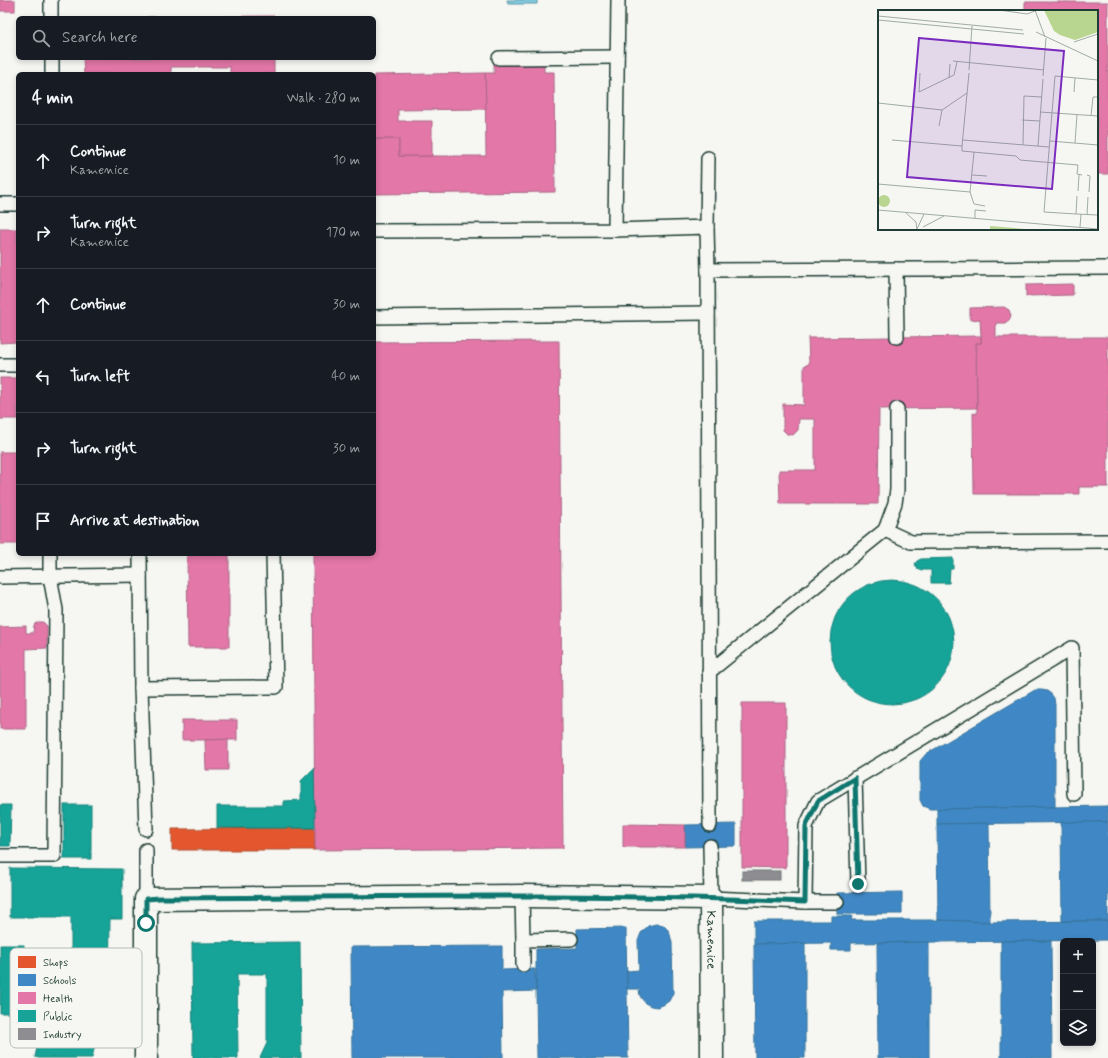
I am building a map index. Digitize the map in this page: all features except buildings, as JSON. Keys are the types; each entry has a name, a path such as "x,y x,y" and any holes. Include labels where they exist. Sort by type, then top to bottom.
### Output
{"street":[{"name":"Kamenice","path":"146,899 522,896 711,898 712,1058"},
{"path":"146,899 146,1058"}],"lane":[{"path":"51,0 51,16"},
{"path":"615,230 618,0"},
{"path":"499,58 617,57"},
{"path":"52,60 52,72"},
{"path":"708,158 707,227 710,825"},
{"path":"0,204 16,204"},
{"path":"376,231 615,230 707,227"},
{"path":"708,270 1108,268"},
{"path":"896,269 897,337"},
{"path":"376,317 708,313"},
{"path":"0,365 16,365"},
{"path":"709,672 885,530 895,503 897,490 897,409"},
{"path":"885,530 911,542 1108,541"},
{"path":"0,856 54,856 56,610 50,576 50,556"},
{"path":"140,556 141,688 146,829"},
{"path":"141,688 276,687 273,556"},
{"path":"0,577 140,575"},
{"path":"805,902 806,826 818,801 1072,648 1074,794"},
{"path":"855,778 858,884"},
{"path":"710,846 711,898 837,902"},
{"path":"146,850 146,899"},
{"path":"522,896 523,965"},
{"path":"523,940 571,939"}],"water":[{"path":"507,0 537,0 537,4 508,4"}],"route":[{"path":"146,923 146,899 160,898 522,896 733,898 805,902 806,826 818,801 855,778 858,884"}]}
